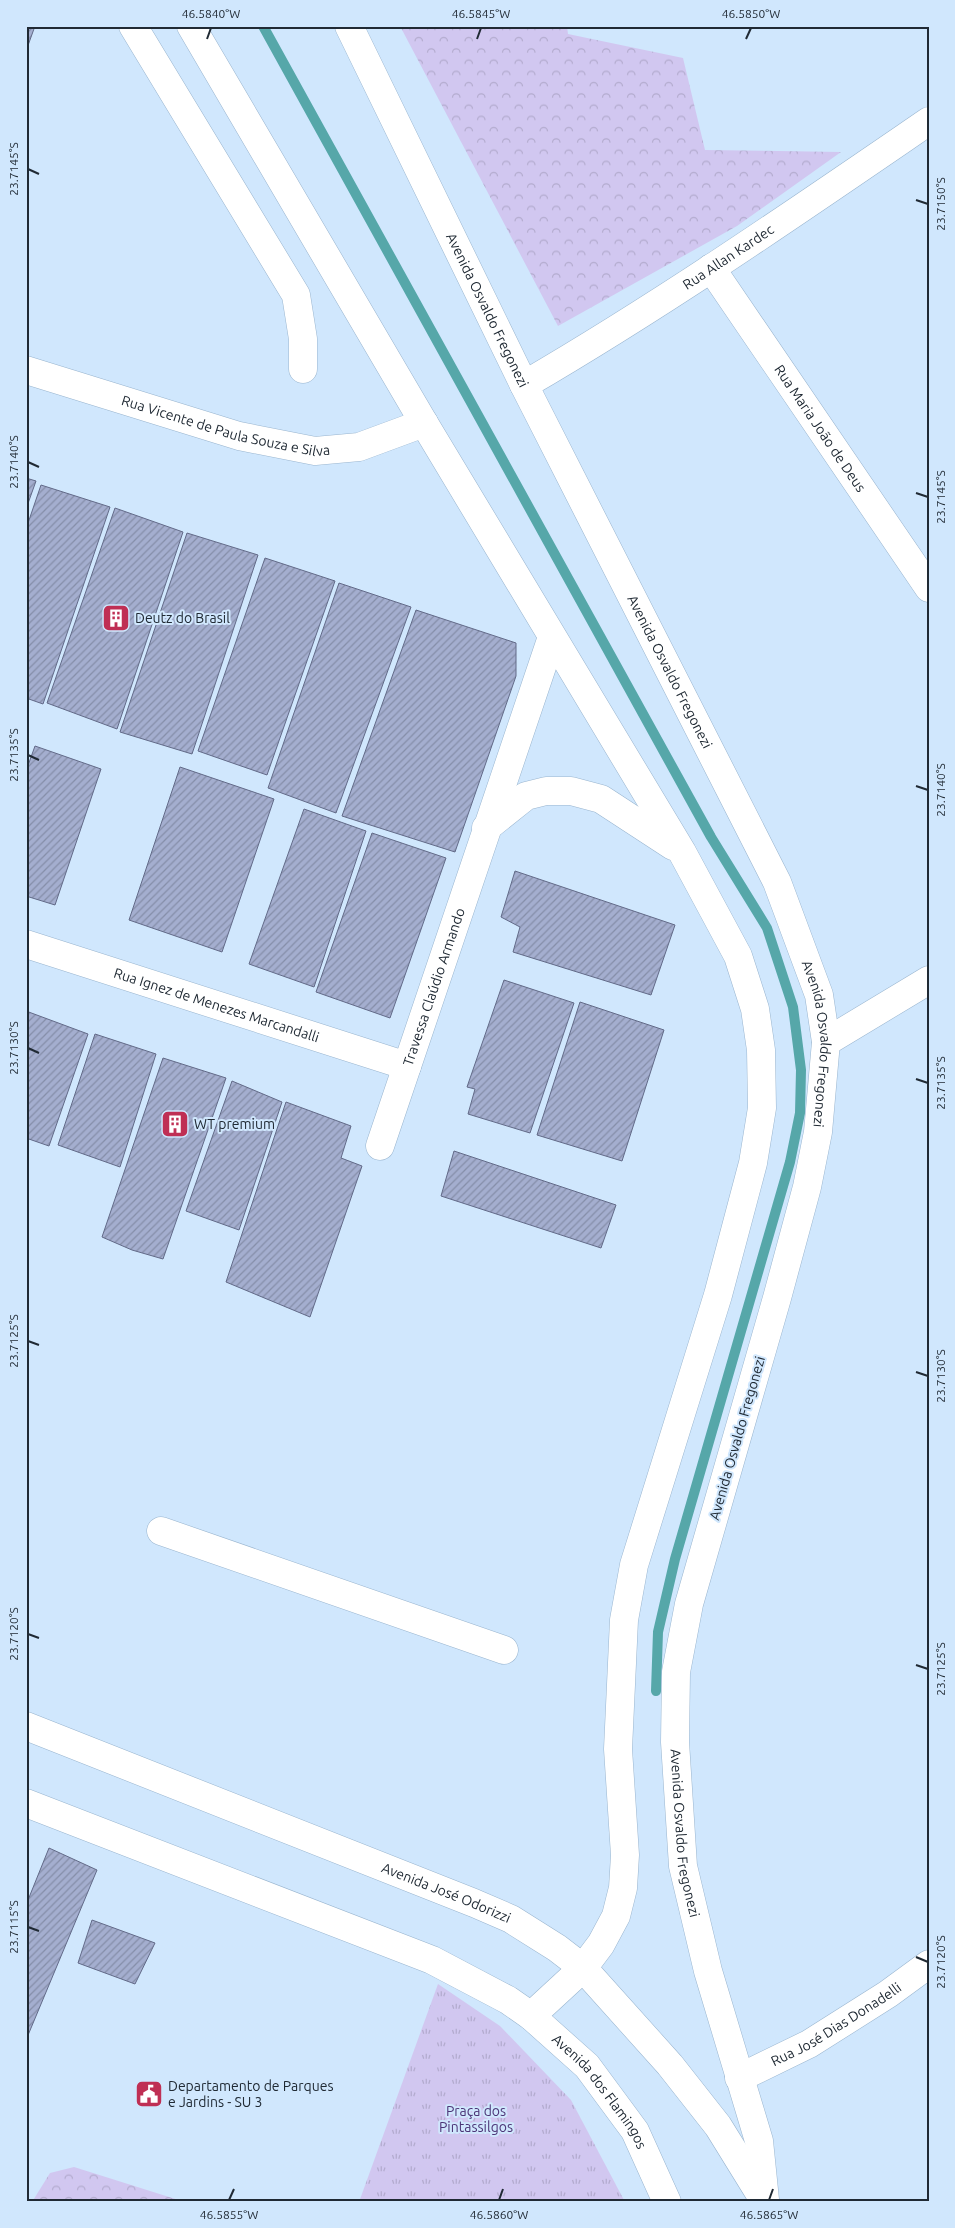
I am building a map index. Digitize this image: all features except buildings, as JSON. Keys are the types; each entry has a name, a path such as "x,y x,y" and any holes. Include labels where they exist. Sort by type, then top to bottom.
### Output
{"street":[{"path":"133,26 296,295 303,339 303,369"},
{"path":"191,26 424,423 682,852 738,956 755,1009 761,1050 762,1108 753,1164 718,1295 634,1565 624,1620 618,1749 625,1855 622,1888 616,1916 601,1944 583,1968 531,2016"},
{"name":"Avenida Osvaldo Fregonezi","path":"349,26 524,385 777,882 819,995 826,1042 818,1132 806,1187 774,1307 689,1604 676,1672 675,1742 683,1866 708,1971 759,2141 765,2201"},
{"name":"Rua Allan Kardec","path":"524,385 594,345 929,121"},
{"name":"Rua Maria João de Deus","path":"710,268 924,571"},
{"name":"Rua Vicente de Paula Souza e Silva","path":"26,370 239,436 315,451 359,447 424,423"},
{"name":"Travessa Claúdio Armando","path":"380,1146 552,637"},
{"path":"486,828 526,796 546,791 571,791 601,799 682,852"},
{"name":"Rua Ignez de Menezes Marcandalli","path":"26,944 406,1066"},
{"path":"826,1042 929,980"},
{"path":"160,1532 504,1650"},
{"name":"Avenida José Odorizzi","path":"26,1726 511,1919 557,1948 583,1968 676,2072 718,2126 765,2201"},
{"name":"Avenida dos Flamingos","path":"26,1803 432,1960 508,2000 531,2016 586,2066 635,2131 667,2202"},
{"name":"Rua José Dias Donadelli","path":"739,2078 809,2044 888,1994 929,1964"}],"green space":[{"path":"400,26 567,26 568,34 683,58 705,150 841,152 737,226 558,326"},
{"name":"Praça dos Pintassilgos","path":"438,1984 500,2026 571,2100 625,2202 359,2202"},
{"path":"74,2167 185,2202 32,2202 50,2173"}],"waterway":[{"path":"263,26 711,837 767,928 793,1007 801,1070 800,1113 790,1162 675,1559 658,1632 656,1691"}],"place":[{"name":"Deutz do Brasil","path":"116,618"},
{"name":"WT premium","path":"175,1124"},
{"name":"Departamento de Parques e Jardins - SU 3","path":"149,2094"}]}
